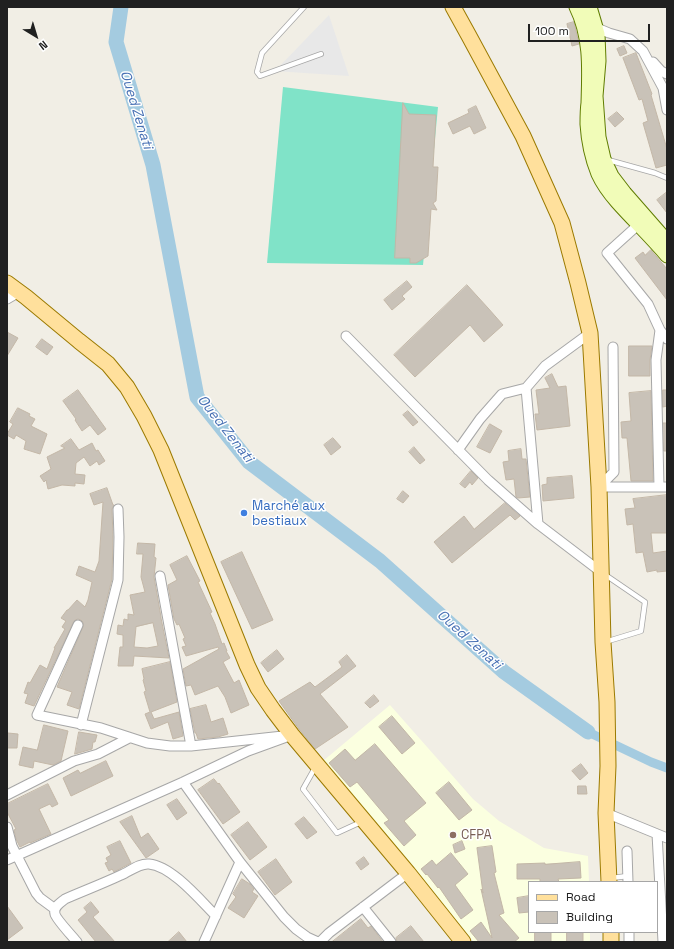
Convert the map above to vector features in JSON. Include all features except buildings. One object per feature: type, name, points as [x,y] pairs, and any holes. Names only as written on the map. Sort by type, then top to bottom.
[{"type":"main road","points":[[452,7],[473,42],[523,136],[562,223],[590,333],[599,487],[603,642],[607,702],[608,766],[606,813],[609,880]]},
{"type":"main road","points":[[576,7],[584,29],[588,47],[587,124],[591,151],[599,175],[609,192],[667,256]]},
{"type":"main road","points":[[590,7],[598,34],[599,60],[596,103],[599,137],[604,159],[612,176],[624,194],[667,241]]},
{"type":"main road","points":[[11,291],[108,364],[127,387],[161,450],[247,665],[258,688],[292,735],[408,873],[463,942]]},
{"type":"street","points":[[597,28],[630,39],[643,51],[660,71],[667,74]]},
{"type":"street","points":[[643,51],[663,88],[667,110]]},
{"type":"street","points":[[638,225],[607,253],[648,304],[660,330],[667,339]]},
{"type":"street","points":[[599,487],[663,487],[656,360],[660,330]]},
{"type":"street","points":[[458,450],[480,419],[502,394],[526,388],[545,366],[590,333]]},
{"type":"street","points":[[346,336],[488,480],[538,524],[602,572]]},
{"type":"street","points":[[599,487],[614,472],[613,347]]},
{"type":"street","points":[[526,388],[538,524]]},
{"type":"street","points":[[81,724],[118,580],[118,509]]},
{"type":"street","points":[[160,576],[191,746]]},
{"type":"street","points":[[78,625],[37,715],[101,728],[147,743],[170,746],[191,746],[292,735]]},
{"type":"street","points":[[7,860],[248,752],[292,735]]},
{"type":"street","points":[[7,795],[74,761],[98,754],[129,738]]},
{"type":"street","points":[[183,782],[240,862],[284,917],[307,937],[319,942],[329,932],[408,873]]},
{"type":"street","points":[[606,813],[667,838]]},
{"type":"street","points":[[7,827],[16,857],[36,893],[40,898],[55,909]]},
{"type":"street","points":[[657,834],[663,942]]},
{"type":"street","points":[[627,851],[628,879]]},
{"type":"street","points":[[204,942],[240,862]]},
{"type":"street","points":[[76,942],[55,915],[55,909],[58,904],[65,899],[122,875],[138,866],[148,864],[159,867],[172,874],[189,888],[216,916]]},
{"type":"street","points":[[363,907],[391,942]]},
{"type":"lane","points":[[304,7],[262,53],[256,72],[260,76],[321,54]]},
{"type":"lane","points":[[604,159],[655,173],[667,178]]},
{"type":"lane","points":[[602,572],[645,602],[641,631],[603,642]]},
{"type":"lane","points":[[317,765],[303,789],[337,833],[363,820]]},
{"type":"lane","points":[[609,880],[628,879]]},
{"type":"shaded area","points":[[329,15],[349,76],[275,71]]},
{"type":"shaded area","name":"CFPA","points":[[390,705],[473,799],[499,821],[544,848],[588,856],[589,881],[528,881],[528,933],[590,933],[590,942],[474,942],[323,761]]},
{"type":"green space","points":[[283,87],[438,107],[423,265],[267,263]]},
{"type":"waterway","name":"Oued Zenati","points":[[121,7],[116,42],[153,165],[197,397],[249,462],[380,561],[504,672],[588,732]]},
{"type":"waterway","name":"Oued Zenati","points":[[588,732],[667,768]]},
{"type":"place","name":"Marché aux bestiaux","points":[[244,513]]},
{"type":"place","name":"CFPA","points":[[453,835]]}]
